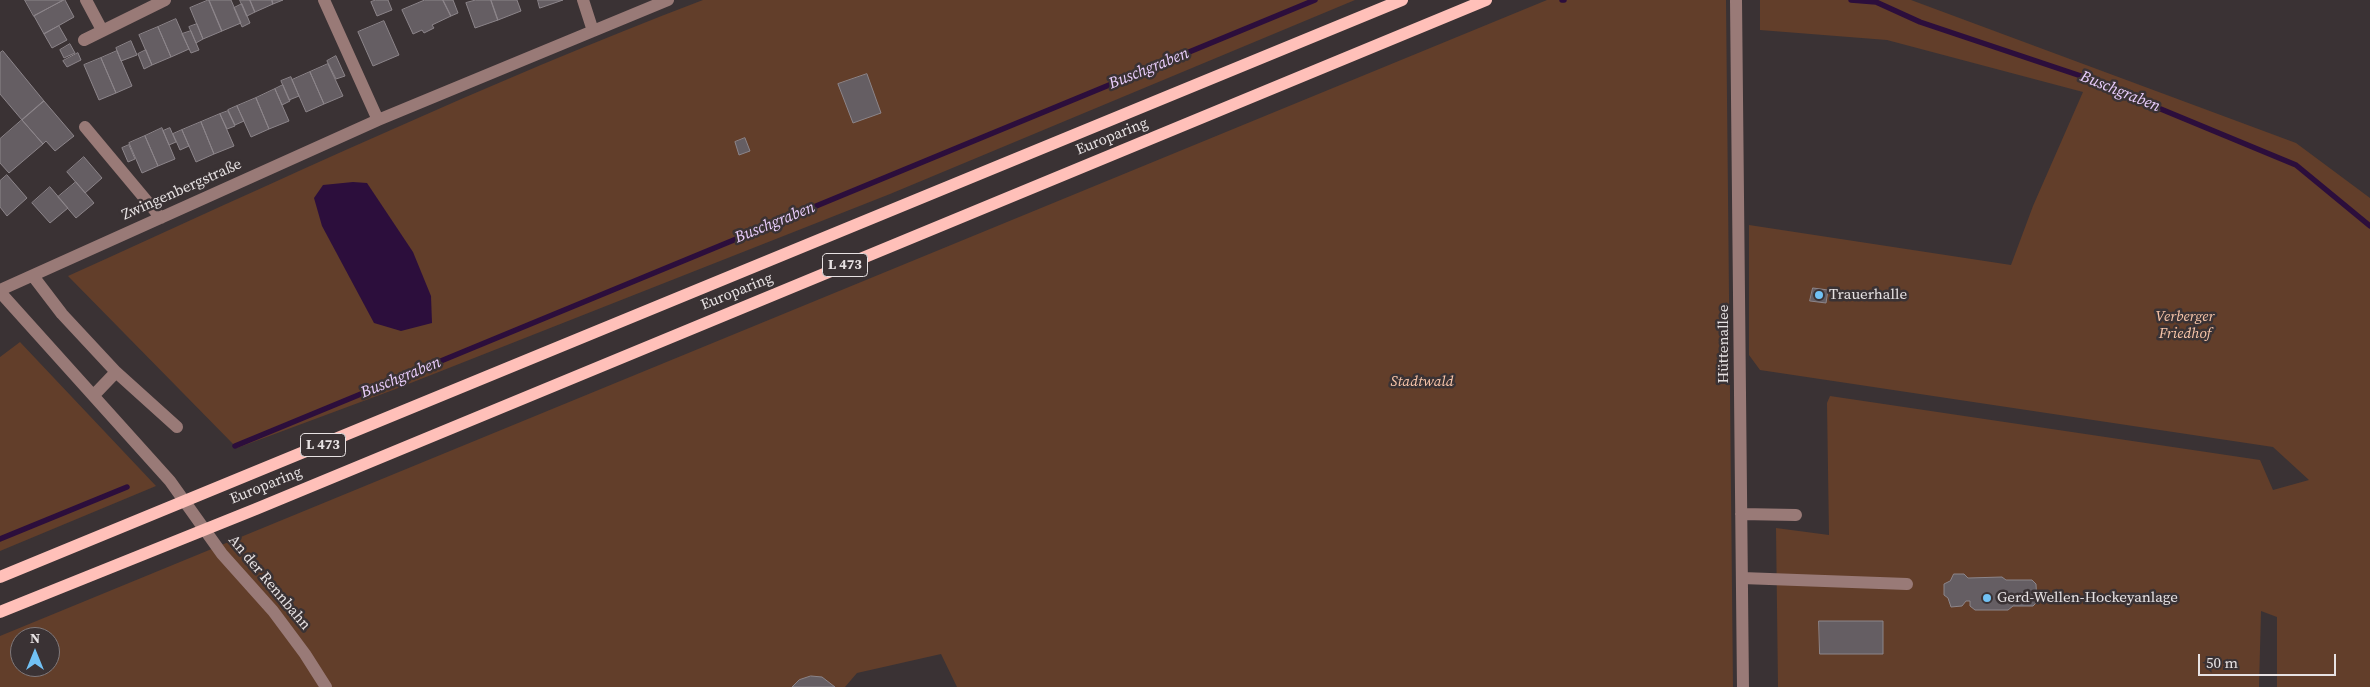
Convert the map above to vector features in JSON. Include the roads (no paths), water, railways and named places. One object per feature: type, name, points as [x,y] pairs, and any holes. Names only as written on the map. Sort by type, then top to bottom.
[{"type":"main road","name":"Europaring","points":[[0,577],[1402,0]]},
{"type":"main road","name":"Europaring","points":[[0,612],[1486,0]]},
{"type":"street","points":[[86,0],[102,30]]},
{"type":"street","points":[[84,40],[165,0]]},
{"type":"street","points":[[324,0],[378,120]]},
{"type":"street","points":[[583,0],[593,31]]},
{"type":"street","name":"Zwingenbergstraße","points":[[185,501],[94,395],[0,291],[378,120],[668,0]]},
{"type":"street","name":"Hüttenallee","points":[[1736,0],[1743,687]]},
{"type":"street","points":[[85,127],[161,218]]},
{"type":"street","points":[[33,276],[62,314],[116,372],[177,427]]},
{"type":"street","points":[[94,395],[116,372]]},
{"type":"street","name":"An der Rennbahn","points":[[185,501],[222,554],[273,611],[305,654],[326,687]]},
{"type":"street","points":[[1741,514],[1796,514]]},
{"type":"street","points":[[1742,578],[1907,584]]},
{"type":"waterway","name":"Buschgraben","points":[[235,446],[1315,0]]},
{"type":"waterway","name":"Buschgraben","points":[[1851,0],[1876,2],[1920,22],[2081,76],[2296,165],[2370,226]]},
{"type":"waterway","name":"Buschgraben","points":[[0,539],[127,487]]},
{"type":"place","name":"Trauerhalle","points":[[1819,295]]},
{"type":"place","name":"Gerd-Wellen-Hockeyanlage","points":[[1987,598]]},
{"type":"park label","name":"Verberger Friedhof","points":[[2185,326]]},
{"type":"park label","name":"Stadtwald","points":[[1422,382]]}]
